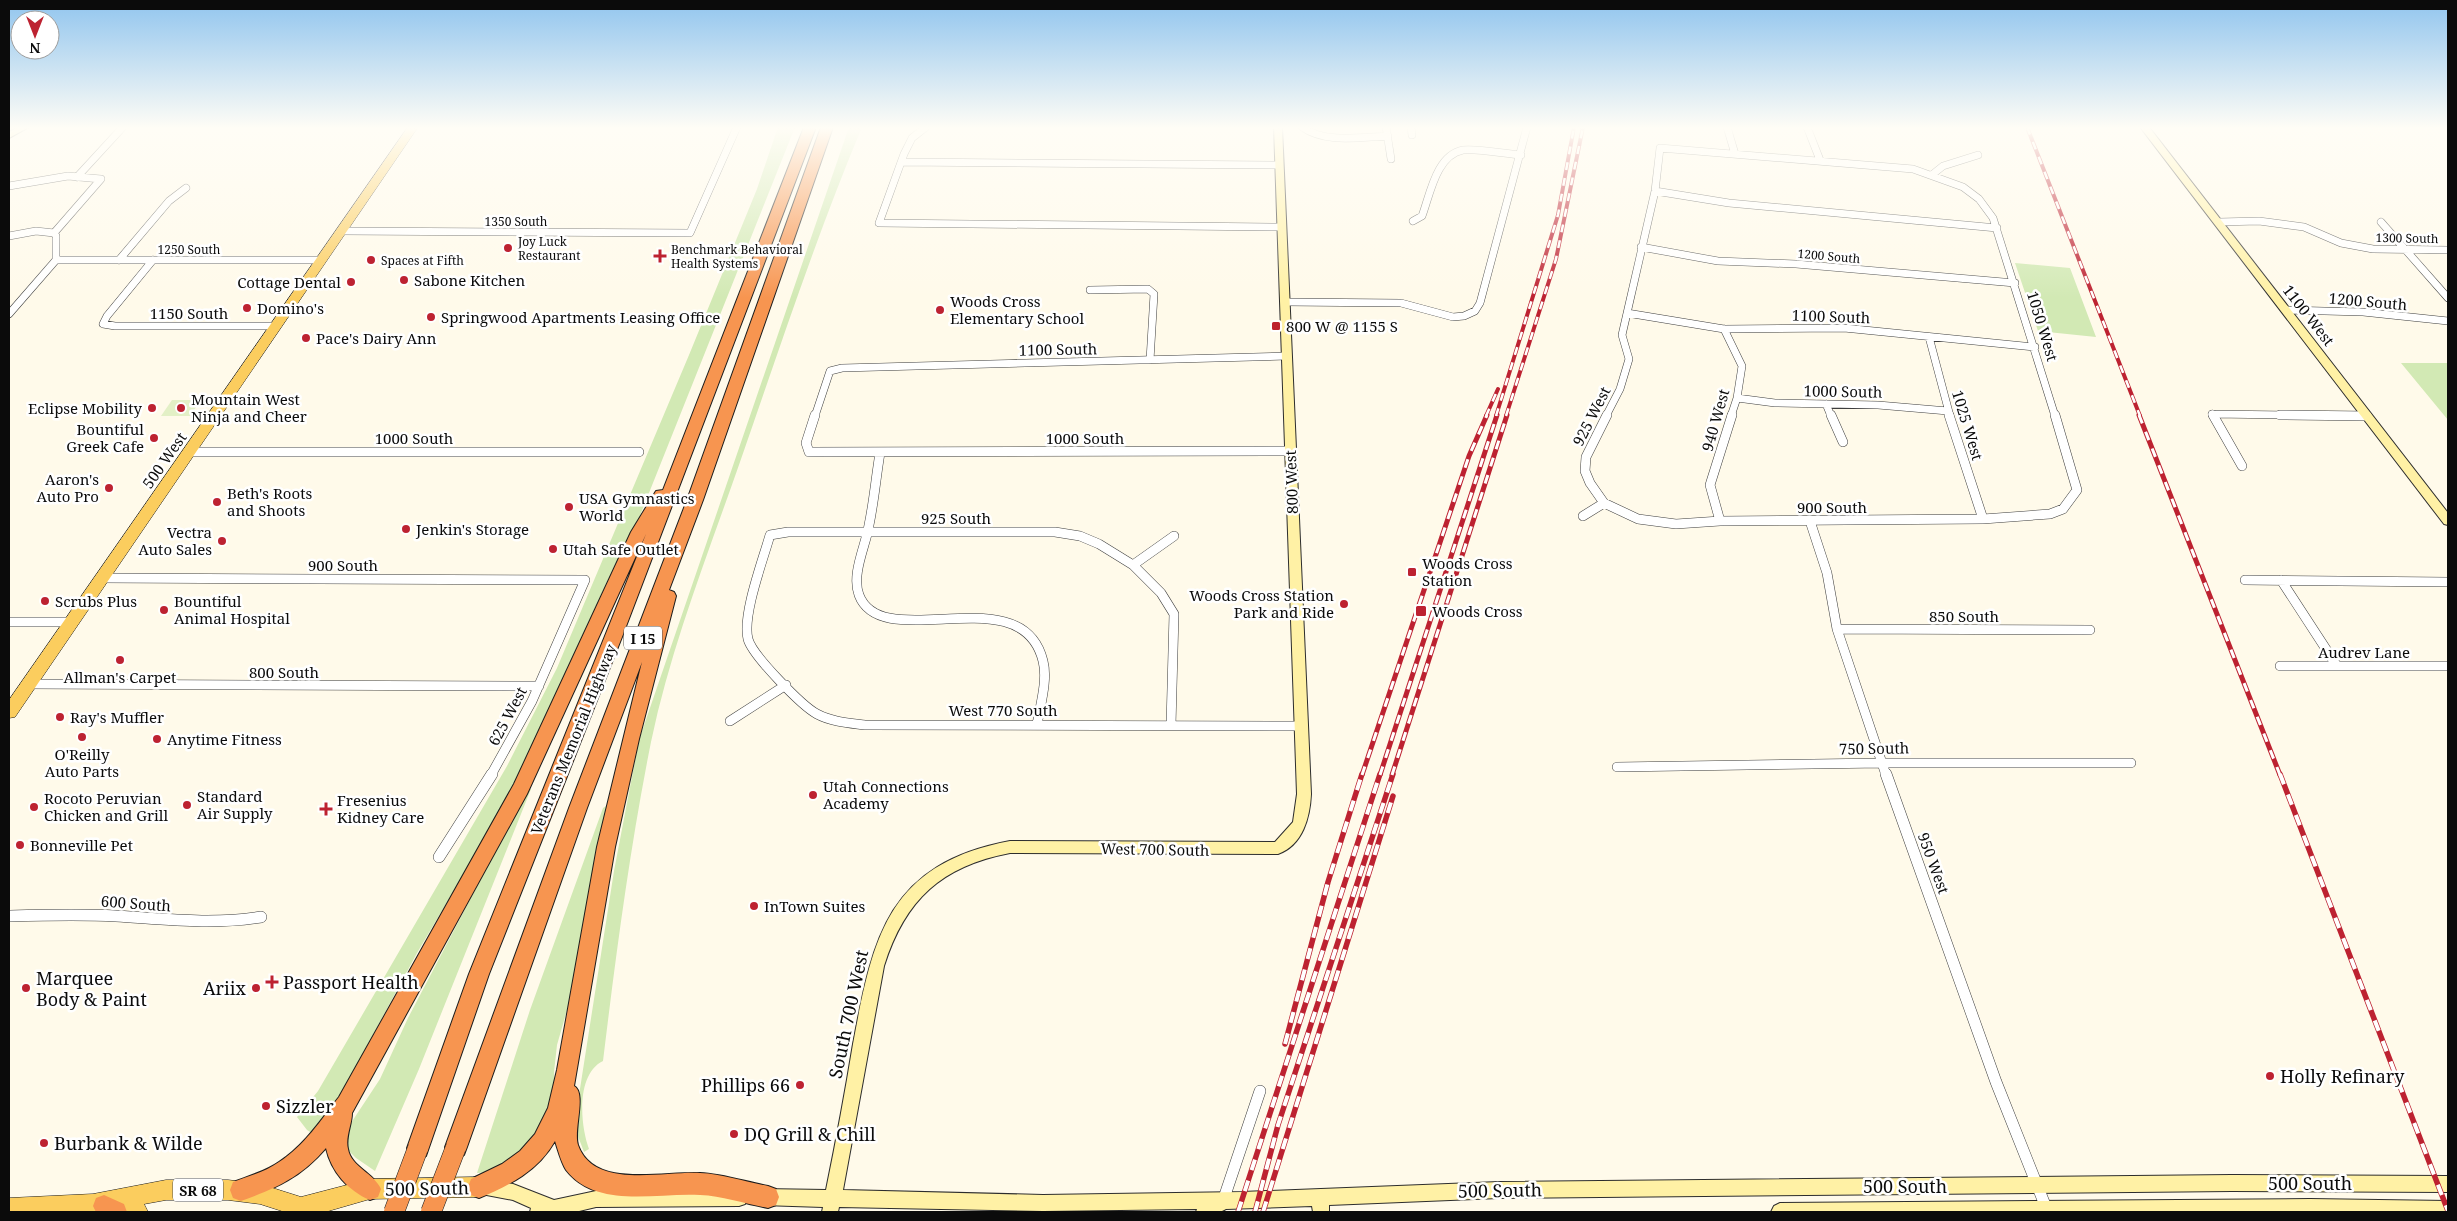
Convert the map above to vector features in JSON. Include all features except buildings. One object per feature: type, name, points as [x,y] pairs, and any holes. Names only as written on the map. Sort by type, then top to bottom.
[{"type":"highway","name":"Veterans Memorial Highway","points":[[394,1212],[479,974],[688,448],[788,184]]},
{"type":"highway","name":"Veterans Memorial Highway","points":[[431,1212],[578,808],[695,500],[807,184]]},
{"type":"highway","points":[[241,1190],[277,1176],[292,1166],[320,1138],[346,1104],[521,789],[640,532],[688,448]]},
{"type":"highway","points":[[479,1187],[514,1170],[538,1150],[558,1106],[573,1033],[599,882],[628,749],[695,500]]},
{"type":"highway","points":[[573,1033],[566,1140],[571,1157],[587,1176],[611,1184],[701,1184],[768,1197]]},
{"type":"highway","points":[[346,1104],[336,1133],[336,1152],[339,1160],[346,1168],[370,1189]]},
{"type":"main road","name":"500 West","points":[[9,712],[374,184]]},
{"type":"main road","name":"500 South","points":[[104,1208],[166,1190],[241,1190],[300,1211],[370,1189],[479,1187]]},
{"type":"main road","name":"500 South","points":[[9,1208],[104,1208],[138,1212]]},
{"type":"street","points":[[54,233],[97,184]]},
{"type":"street","name":"1350 South","points":[[342,231],[690,233],[712,184]]},
{"type":"street","points":[[894,184],[879,223],[1281,227]]},
{"type":"street","name":"800 West","points":[[1280,184],[1304,809],[1302,821],[1294,834]]},
{"type":"street","points":[[1413,221],[1422,216],[1434,184]]},
{"type":"street","points":[[1285,302],[1401,303],[1446,316],[1464,316],[1474,311],[1480,303],[1513,184]]},
{"type":"street","name":"925 West","points":[[1604,503],[1590,483],[1585,471],[1586,457],[1620,389],[1629,359],[1622,334],[1656,184]]},
{"type":"street","name":"1050 West","points":[[1956,184],[1980,199],[1993,218],[1997,228],[2035,347],[2077,490],[2063,509]]},
{"type":"street","name":"1100 West","points":[[2189,184],[2448,521]]},
{"type":"street","points":[[119,260],[170,201],[186,188]]},
{"type":"street","points":[[1655,191],[1729,203],[1997,228]]},
{"type":"street","name":"1300 South","points":[[2219,222],[2259,221],[2304,227],[2341,243],[2373,249],[2448,250]]},
{"type":"street","points":[[2381,222],[2407,249],[2448,298]]},
{"type":"street","points":[[9,236],[36,231],[54,233]]},
{"type":"street","points":[[9,314],[56,260],[56,236],[54,233]]},
{"type":"street","name":"1200 South","points":[[1642,247],[1718,261],[1796,264],[2015,283]]},
{"type":"street","name":"1250 South","points":[[56,260],[321,260]]},
{"type":"street","name":"1150 South","points":[[153,260],[107,316],[103,324],[115,326],[276,326]]},
{"type":"street","points":[[1090,290],[1148,289],[1154,294],[1150,360]]},
{"type":"street","name":"1100 South","points":[[1629,307],[1724,329],[1844,328],[2035,347]]},
{"type":"street","name":"1200 South","points":[[2286,310],[2363,312],[2418,320],[2448,321]]},
{"type":"street","name":"940 West","points":[[1720,520],[1714,508],[1710,485],[1738,398],[1742,366],[1724,329]]},
{"type":"street","name":"1025 West","points":[[1929,337],[1948,410],[1983,519]]},
{"type":"street","name":"1100 South","points":[[809,452],[806,443],[830,371],[842,368],[1286,356]]},
{"type":"street","name":"1000 South","points":[[1738,398],[1775,403],[1878,405],[1948,410]]},
{"type":"street","points":[[1826,404],[1843,442]]},
{"type":"street","points":[[2242,466],[2212,414],[2367,416]]},
{"type":"street","name":"1000 South","points":[[809,452],[1290,451]]},
{"type":"street","name":"1000 South","points":[[189,452],[639,452]]},
{"type":"street","points":[[880,453],[868,532],[857,580],[859,596],[867,608],[896,619],[991,620],[1016,624],[1033,638],[1044,663],[1037,725]]},
{"type":"street","points":[[1583,516],[1604,503]]},
{"type":"street","name":"900 South","points":[[1604,503],[1638,519],[1676,524],[1720,520],[1983,519],[2050,514],[2063,509]]},
{"type":"street","name":"950 West","points":[[1810,521],[1826,573],[1837,629],[1882,763],[1996,1082],[2047,1210]]},
{"type":"street","name":"925 South","points":[[770,535],[788,532],[1055,532],[1080,536],[1099,544],[1133,566],[1160,592],[1174,614],[1171,725]]},
{"type":"street","name":"West 770 South","points":[[770,535],[748,622],[748,640],[757,656],[810,711],[835,722],[865,725],[1300,726]]},
{"type":"street","points":[[1133,566],[1174,536]]},
{"type":"street","name":"900 South","points":[[101,578],[585,580]]},
{"type":"street","name":"625 West","points":[[438,857],[504,754],[539,686],[585,580]]},
{"type":"street","points":[[2245,580],[2448,582]]},
{"type":"street","points":[[2281,580],[2337,666]]},
{"type":"street","points":[[9,622],[71,622]]},
{"type":"street","name":"850 South","points":[[1837,629],[2090,630]]},
{"type":"street","name":"Audrev Lane","points":[[2280,666],[2448,666]]},
{"type":"street","name":"800 South","points":[[28,684],[539,686]]},
{"type":"street","points":[[730,721],[786,685]]},
{"type":"street","name":"750 South","points":[[1617,767],[1882,763],[2132,763]]},
{"type":"street","name":"West 700 South","points":[[1010,847],[1257,850],[1278,848],[1294,834]]},
{"type":"street","name":"South 700 West","points":[[831,1206],[873,980],[887,935],[898,915],[914,894],[932,877],[971,855],[1010,847]]},
{"type":"street","name":"600 South","points":[[9,916],[97,915],[154,921],[244,920],[261,917]]},
{"type":"street","points":[[1204,1212],[1223,1201],[1260,1091]]},
{"type":"street","name":"500 South","points":[[479,1187],[513,1192],[552,1211],[596,1199],[768,1197],[831,1206],[1223,1201],[1321,1204],[1499,1190],[2037,1185],[2448,1184]]},
{"type":"street","name":"500 South","points":[[1780,1212],[2310,1207],[2448,1209]]},
{"type":"green space","points":[[759,184],[772,184],[639,518],[611,573],[506,802],[417,953],[318,1137],[307,1130],[297,1117],[318,1091],[507,766],[557,668]]},
{"type":"green space","points":[[829,184],[839,184],[813,252],[703,566],[659,706],[643,781],[630,861],[603,1061],[594,1068],[584,1088],[582,1114],[589,1149],[584,1152],[576,1131],[577,1108],[614,871],[639,740]]},
{"type":"green space","points":[[2015,263],[2070,268],[2096,337],[2038,331]]},
{"type":"green space","points":[[2401,363],[2448,363],[2448,420]]},
{"type":"green space","name":"Mountain West Ninja and Cheer","points":[[172,400],[201,400],[190,416],[161,416]]},
{"type":"green space","points":[[528,789],[531,789],[419,1069],[375,1171],[349,1151],[346,1143],[349,1126],[380,1079],[408,1018]]},
{"type":"green space","points":[[606,806],[569,1003],[557,1045],[554,1072],[555,1097],[540,1139],[491,1172],[477,1173],[530,1010],[603,808]]},
{"type":"railway","points":[[1496,416],[1558,215],[1564,184]]},
{"type":"railway","points":[[1506,416],[1556,259],[1571,184]]},
{"type":"railway","points":[[2049,184],[2140,416]]},
{"type":"railway","points":[[1486,416],[1498,389]]},
{"type":"railway","points":[[1362,775],[1469,456],[1487,415]]},
{"type":"railway","points":[[1380,775],[1497,415]]},
{"type":"railway","points":[[1392,775],[1507,415]]},
{"type":"railway","points":[[2139,415],[2280,775]]},
{"type":"railway","points":[[1285,1044],[1328,882],[1362,774]]},
{"type":"railway","points":[[1238,1212],[1380,774]]},
{"type":"railway","points":[[1255,1212],[1278,1125],[1393,774]]},
{"type":"railway","points":[[2280,774],[2448,1211]]},
{"type":"railway","points":[[1263,1212],[1393,796]]},
{"type":"place","name":"Joy Luck Restaurant","points":[[508,248]]},
{"type":"place","name":"Benchmark Behavioral Health Systems","points":[[660,256]]},
{"type":"place","name":"Spaces at Fifth","points":[[371,260]]},
{"type":"place","name":"Sabone Kitchen","points":[[404,280]]},
{"type":"place","name":"Cottage Dental","points":[[351,282]]},
{"type":"place","name":"Domino's","points":[[247,308]]},
{"type":"place","name":"Woods Cross Elementary School","points":[[940,310]]},
{"type":"place","name":"Springwood Apartments Leasing Office","points":[[431,317]]},
{"type":"place","name":"800 W @ 1155 S","points":[[1276,326]]},
{"type":"place","name":"Pace's Dairy Ann","points":[[306,338]]},
{"type":"place","name":"Eclipse Mobility","points":[[152,408]]},
{"type":"place","name":"Mountain West Ninja and Cheer","points":[[181,408]]},
{"type":"place","name":"Bountiful Greek Cafe","points":[[154,438]]},
{"type":"place","name":"Aaron's Auto Pro","points":[[109,488]]},
{"type":"place","name":"Beth's Roots and Shoots","points":[[217,502]]},
{"type":"place","name":"USA Gymnastics World","points":[[569,507]]},
{"type":"place","name":"Jenkin's Storage","points":[[406,529]]},
{"type":"place","name":"Vectra Auto Sales","points":[[222,541]]},
{"type":"place","name":"Utah Safe Outlet","points":[[553,549]]},
{"type":"place","name":"Woods Cross Station","points":[[1412,572]]},
{"type":"place","name":"Scrubs Plus","points":[[45,601]]},
{"type":"place","name":"Woods Cross Station Park and Ride","points":[[1344,604]]},
{"type":"place","name":"Bountiful Animal Hospital","points":[[164,610]]},
{"type":"place","name":"Woods Cross","points":[[1421,611]]},
{"type":"place","name":"Allman's Carpet","points":[[120,660]]},
{"type":"place","name":"Ray's Muffler","points":[[60,717]]},
{"type":"place","name":"O'Reilly Auto Parts","points":[[82,737]]},
{"type":"place","name":"Anytime Fitness","points":[[157,739]]},
{"type":"place","name":"Utah Connections Academy","points":[[813,795]]},
{"type":"place","name":"Standard Air Supply","points":[[187,805]]},
{"type":"place","name":"Rocoto Peruvian Chicken and Grill","points":[[34,807]]},
{"type":"place","name":"Fresenius Kidney Care","points":[[326,809]]},
{"type":"place","name":"Bonneville Pet","points":[[20,845]]},
{"type":"place","name":"InTown Suites","points":[[754,906]]},
{"type":"place","name":"Passport Health","points":[[272,982]]},
{"type":"place","name":"Marquee Body & Paint","points":[[26,988]]},
{"type":"place","name":"Ariix","points":[[256,988]]},
{"type":"place","name":"Holly Refinary","points":[[2270,1076]]},
{"type":"place","name":"Phillips 66","points":[[800,1085]]},
{"type":"place","name":"Sizzler","points":[[266,1106]]},
{"type":"place","name":"DQ Grill & Chill","points":[[734,1134]]},
{"type":"place","name":"Burbank & Wilde","points":[[44,1143]]}]
